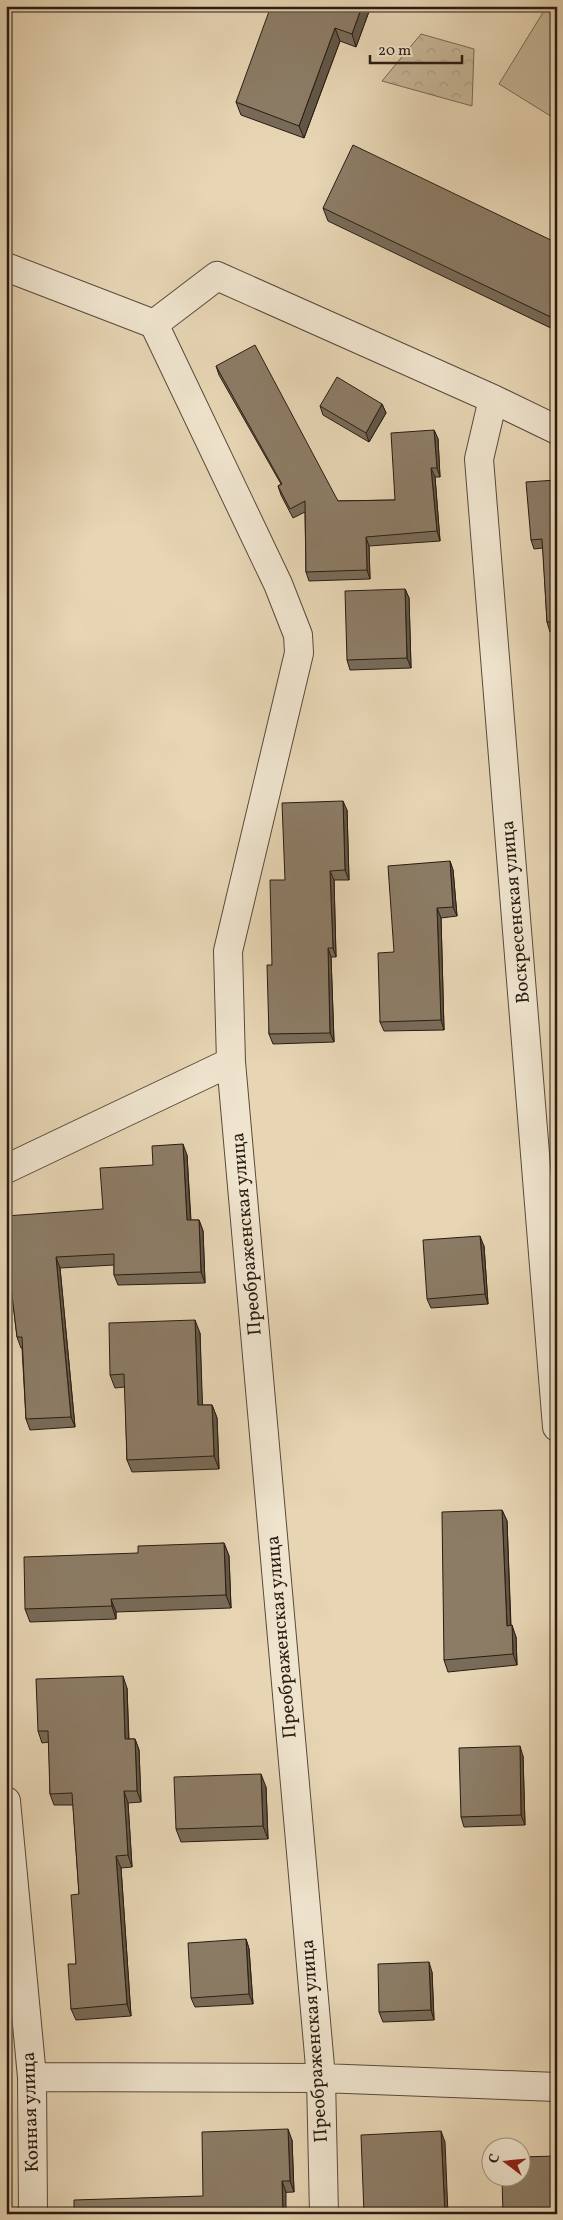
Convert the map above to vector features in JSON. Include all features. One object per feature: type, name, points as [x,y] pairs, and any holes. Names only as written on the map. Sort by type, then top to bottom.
[{"type":"street","points":[[6,267],[154,324],[217,276],[494,399],[557,430]]},
{"type":"street","name":"Преображенская улица","points":[[154,324],[278,584],[298,634],[299,653],[228,951],[231,1062],[321,2078],[324,2214]]},
{"type":"street","name":"Воскресенская улица","points":[[494,399],[479,459],[557,1427]]},
{"type":"street","points":[[6,1169],[231,1062]]},
{"type":"street","name":"Конная улица","points":[[6,1801],[10,1877],[32,2077],[34,2214]]},
{"type":"street","points":[[32,2077],[321,2078],[557,2087]]},
{"type":"green space","points":[[547,6],[557,6],[557,120],[499,84]]},
{"type":"green space","points":[[421,34],[474,49],[472,106],[382,81]]},
{"type":"building","points":[[271,6],[278,6],[288,10],[290,6],[362,6],[352,34],[335,28],[299,126],[236,102]]},
{"type":"building","points":[[353,145],[557,243],[557,320],[323,208]]},
{"type":"building","points":[[255,345],[338,501],[395,500],[391,433],[434,430],[437,468],[431,468],[437,531],[366,537],[367,570],[306,572],[305,501],[290,509],[278,486],[282,484],[216,366]]},
{"type":"building","points":[[337,377],[382,404],[366,433],[320,406]]},
{"type":"building","points":[[557,480],[557,622],[547,622],[542,539],[531,540],[526,482]]},
{"type":"building","points":[[405,589],[407,658],[347,660],[345,591]]},
{"type":"building","points":[[343,801],[345,870],[330,871],[333,948],[328,948],[330,1033],[269,1034],[267,965],[272,965],[270,880],[285,880],[282,803]]},
{"type":"building","points":[[450,861],[453,907],[437,908],[441,1020],[380,1022],[378,953],[394,952],[388,866]]},
{"type":"building","points":[[183,1144],[187,1220],[199,1220],[201,1272],[114,1275],[114,1254],[56,1257],[71,1417],[26,1419],[22,1337],[17,1337],[8,1262],[6,1262],[6,1216],[103,1209],[100,1168],[153,1165],[152,1146]]},
{"type":"building","points":[[480,1236],[485,1294],[427,1299],[423,1240]]},
{"type":"building","points":[[195,1320],[198,1405],[212,1405],[214,1456],[127,1460],[124,1374],[110,1375],[109,1323]]},
{"type":"building","points":[[502,1510],[507,1626],[512,1625],[513,1654],[444,1660],[442,1512]]},
{"type":"building","points":[[224,1543],[226,1595],[111,1599],[112,1606],[25,1609],[24,1557],[138,1553],[138,1546]]},
{"type":"building","points":[[123,1676],[125,1739],[135,1739],[137,1791],[124,1791],[128,1855],[116,1856],[127,2004],[71,2009],[68,1964],[76,1964],[71,1895],[79,1894],[72,1793],[50,1794],[48,1731],[38,1731],[36,1679]]},
{"type":"building","points":[[520,1746],[521,1815],[461,1817],[459,1748]]},
{"type":"building","points":[[261,1774],[263,1826],[176,1829],[174,1777]]},
{"type":"building","points":[[246,1939],[249,1994],[191,1998],[188,1943]]},
{"type":"building","points":[[429,1962],[431,2010],[379,2012],[378,1964]]},
{"type":"building","points":[[288,2129],[290,2181],[282,2181],[283,2214],[74,2214],[74,2200],[203,2196],[202,2132]]},
{"type":"building","points":[[441,2131],[445,2214],[364,2214],[361,2135]]},
{"type":"building","points":[[557,2156],[557,2214],[503,2214],[502,2188],[530,2188],[530,2157]]}]
